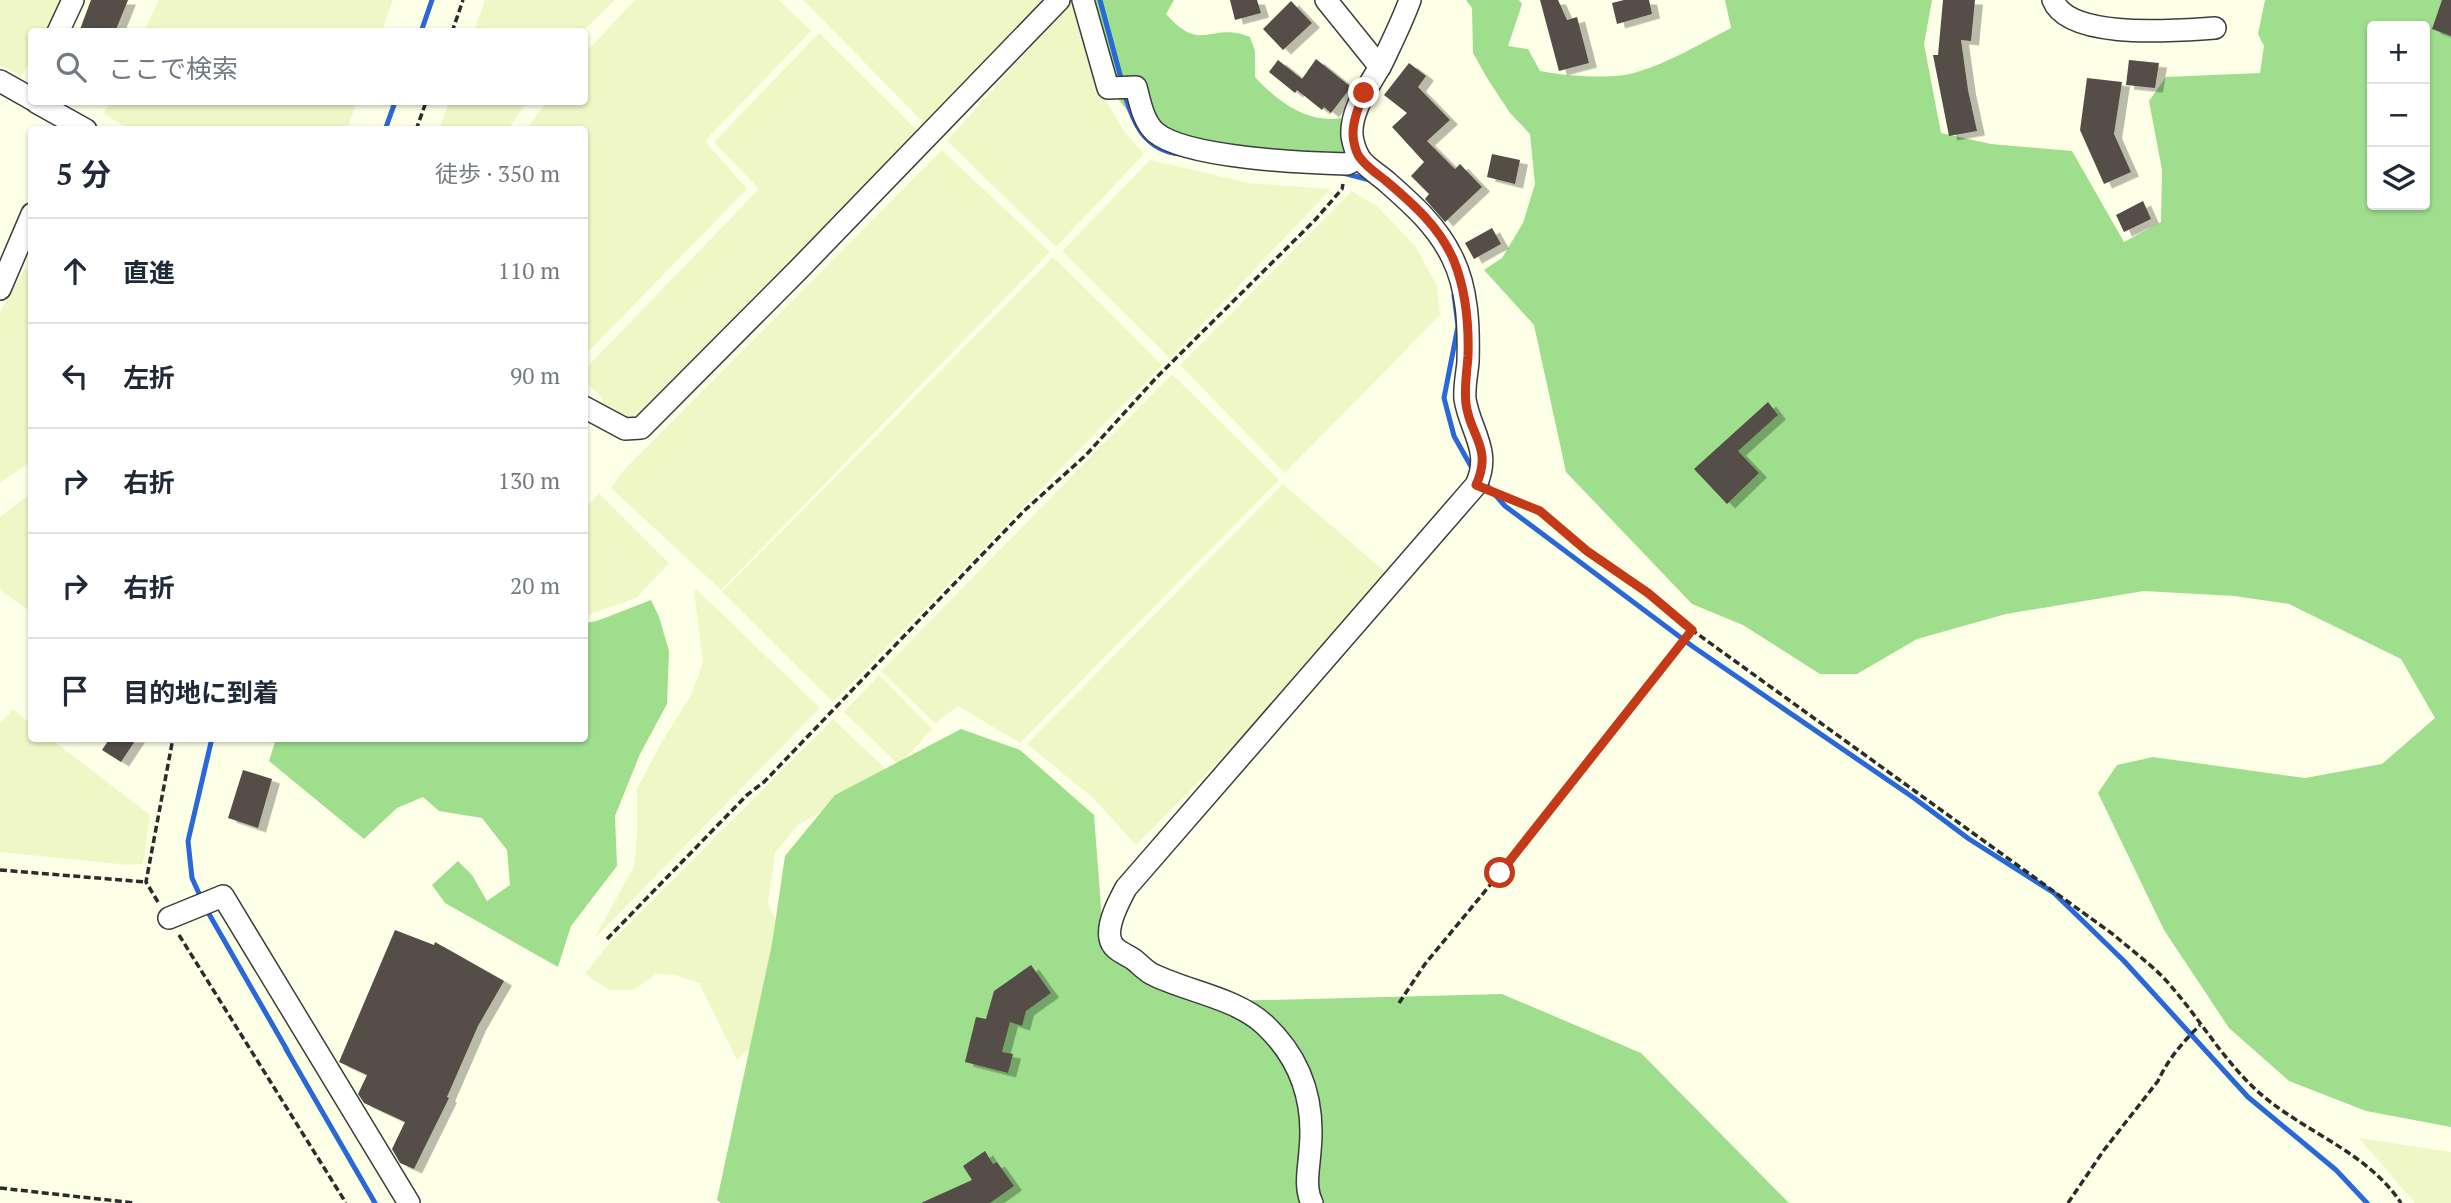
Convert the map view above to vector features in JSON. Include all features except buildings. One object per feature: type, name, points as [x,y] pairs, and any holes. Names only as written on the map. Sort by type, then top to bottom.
[{"type":"street","points":[[60,28],[73,0]]},
{"type":"street","points":[[588,409],[625,429],[641,428],[1059,0]]},
{"type":"street","points":[[1083,0],[1108,88],[1136,87],[1143,115],[1155,132],[1186,148],[1255,158],[1347,164],[1359,158]]},
{"type":"street","points":[[1326,0],[1380,67]]},
{"type":"street","points":[[1312,1203],[1308,1195],[1311,1139],[1309,1100],[1299,1069],[1282,1043],[1248,1012],[1151,974],[1116,949],[1110,938],[1112,920],[1126,888],[1476,485],[1481,474],[1483,460],[1477,433],[1467,411],[1464,390],[1468,313],[1454,260],[1438,232],[1359,158],[1352,136],[1364,93],[1380,67],[1410,0]]},
{"type":"street","points":[[2053,0],[2055,5],[2072,18],[2102,29],[2137,31],[2215,28]]},
{"type":"street","points":[[0,81],[28,94]]},
{"type":"street","points":[[44,105],[73,126]]},
{"type":"street","points":[[0,289],[28,223]]},
{"type":"street","points":[[169,918],[223,895],[409,1203]]},
{"type":"path","points":[[453,28],[463,0]]},
{"type":"path","points":[[417,126],[425,105]]},
{"type":"path","points":[[607,939],[747,795],[764,782],[1024,511],[1086,455],[1156,378],[1315,220],[1342,189]]},
{"type":"path","points":[[1476,485],[1540,511],[1587,551],[1648,593],[1692,630],[2114,935],[2169,984],[2254,1088],[2298,1123],[2373,1169],[2390,1185],[2401,1203]]},
{"type":"path","points":[[1399,1003],[1425,964],[1692,630]]},
{"type":"path","points":[[172,742],[146,882],[345,1203]]},
{"type":"path","points":[[0,870],[146,882]]},
{"type":"path","points":[[2068,1203],[2104,1150],[2158,1081],[2184,1040],[2200,1025]]},
{"type":"path","points":[[0,1188],[135,1203]]},
{"type":"green space","points":[[0,0],[61,0],[49,28],[28,28],[28,66],[21,76],[0,65]]},
{"type":"green space","points":[[159,0],[393,0],[383,28],[145,28]]},
{"type":"green space","points":[[485,0],[615,0],[586,28],[475,28]]},
{"type":"green space","points":[[635,0],[779,0],[811,31],[705,141],[747,189],[588,352],[588,126],[529,126],[544,105],[588,105],[588,50]]},
{"type":"green space","points":[[803,0],[1047,0],[929,128]]},
{"type":"green space","points":[[1073,0],[1102,93],[1123,130],[1144,154],[1056,247],[947,141]]},
{"type":"green space","points":[[1090,0],[1174,0],[1166,14],[1189,33],[1206,35],[1225,32],[1250,37],[1255,51],[1255,77],[1282,102],[1304,114],[1328,119],[1341,118],[1351,155],[1193,144],[1142,128],[1114,94]]},
{"type":"green space","points":[[1466,0],[1519,0],[1522,4],[1508,46],[1528,49],[1540,71],[1603,77],[1649,68],[1731,28],[1725,0],[1932,0],[1924,44],[1941,133],[1991,144],[2072,151],[2124,242],[2161,222],[2162,170],[2149,101],[2166,77],[2260,73],[2264,46],[2258,34],[2265,0],[2451,0],[2451,1127],[2366,1111],[2289,1081],[2229,1028],[2164,930],[2098,793],[2117,765],[2153,757],[2305,778],[2382,764],[2435,718],[2401,659],[2289,604],[2234,596],[2144,591],[2006,614],[1917,639],[1857,674],[1820,674],[1743,625],[1692,604],[1566,472],[1534,325],[1484,270],[1502,258],[1523,223],[1535,184],[1530,134],[1510,113],[1473,53],[1472,8]]},
{"type":"green space","points":[[819,33],[925,138],[634,423],[601,404],[602,398],[588,384],[588,366],[759,189],[714,142]]},
{"type":"green space","points":[[108,105],[356,105],[348,126],[125,126],[104,114]]},
{"type":"green space","points":[[448,105],[525,105],[510,126],[440,126]]},
{"type":"green space","points":[[942,150],[1050,252],[721,590],[611,488],[622,472]]},
{"type":"green space","points":[[1150,160],[1249,183],[1331,189],[1170,358],[1062,251]]},
{"type":"green space","points":[[1352,191],[1378,207],[1416,247],[1437,286],[1440,315],[1285,473],[1180,365]]},
{"type":"green space","points":[[1053,257],[1162,365],[833,702],[722,592]]},
{"type":"green space","points":[[25,268],[28,270],[28,463],[0,483],[0,312]]},
{"type":"green space","points":[[1172,374],[1279,480],[1020,743],[958,706],[935,723],[881,671]]},
{"type":"green space","points":[[1283,484],[1396,581],[1136,845],[1093,798],[1027,744]]},
{"type":"green space","points":[[599,493],[669,563],[636,598],[588,615],[588,506]]},
{"type":"green space","points":[[28,495],[28,610],[0,590],[0,517]]},
{"type":"green space","points":[[697,590],[820,708],[594,939],[634,866],[637,789],[692,693],[703,662],[694,591]]},
{"type":"green space","points":[[651,600],[669,651],[667,704],[640,754],[615,816],[617,866],[571,926],[558,967],[445,903],[432,885],[458,861],[472,875],[487,901],[510,885],[507,850],[482,818],[439,811],[423,797],[397,808],[364,839],[269,761],[275,742],[588,742],[588,622]]},
{"type":"green space","points":[[879,675],[932,729],[899,765],[844,712]]},
{"type":"green space","points":[[13,709],[28,722],[28,742],[55,742],[150,815],[143,864],[129,865],[0,852],[0,724]]},
{"type":"green space","points":[[833,719],[891,774],[798,825],[775,853],[768,904],[810,991],[775,1027],[737,1060],[699,983],[674,975],[656,974],[634,990],[609,990],[585,974],[605,948]]},
{"type":"green space","points":[[961,729],[1020,750],[1094,815],[1102,920],[1137,959],[1226,1001],[1502,994],[1641,1053],[1789,1203],[721,1203],[717,1200],[772,944],[785,856],[835,795]]},
{"type":"green space","points":[[2359,1138],[2451,1152],[2451,1203],[2415,1203]]},
{"type":"waterway","points":[[422,28],[432,0]]},
{"type":"waterway","points":[[1100,0],[1122,82]]},
{"type":"waterway","points":[[1124,92],[1136,124],[1149,141],[1157,147],[1180,154]]},
{"type":"waterway","points":[[386,126],[394,105]]},
{"type":"waterway","points":[[1343,173],[1370,180]]},
{"type":"waterway","points":[[1454,295],[1458,326],[1444,398],[1454,436],[1473,470]]},
{"type":"waterway","points":[[1484,482],[1505,506],[1692,646],[1914,798],[1969,839],[2054,893],[2124,961],[2248,1097],[2336,1170],[2367,1203]]},
{"type":"waterway","points":[[201,898],[192,878],[188,841],[211,742]]},
{"type":"waterway","points":[[205,907],[287,1050]]},
{"type":"waterway","points":[[286,1049],[375,1203]]},
{"type":"route","points":[[1364,93],[1352,136],[1359,158],[1404,197],[1438,232],[1454,260],[1468,313],[1464,390],[1467,411],[1477,433],[1483,460],[1476,485],[1540,511],[1587,551],[1648,593],[1692,630],[1500,873]]}]
